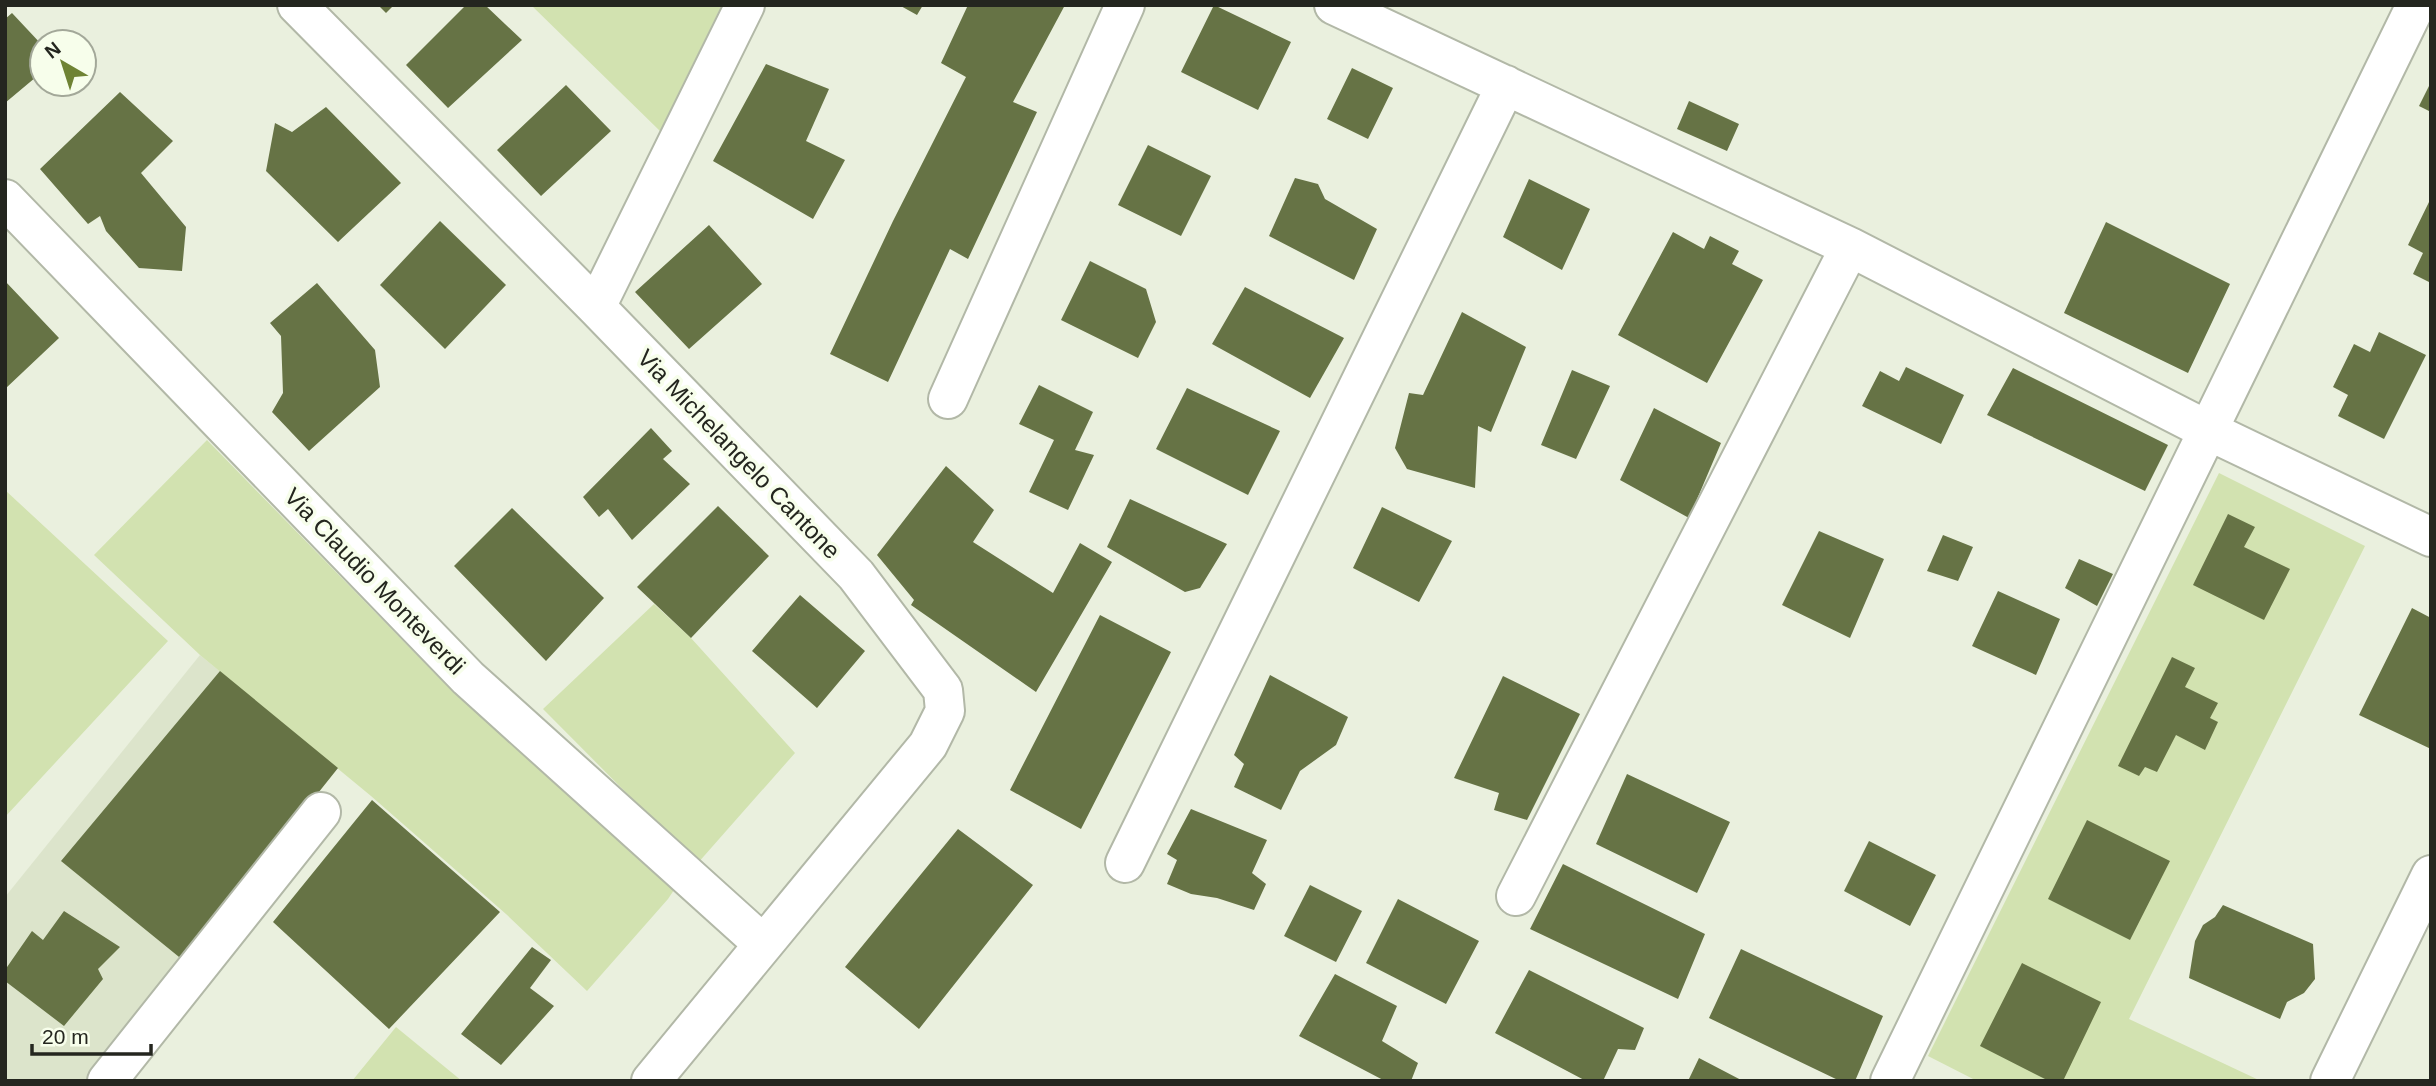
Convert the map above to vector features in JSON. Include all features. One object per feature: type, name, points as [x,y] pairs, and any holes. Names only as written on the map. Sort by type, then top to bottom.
[{"type":"street","name":"Via Michelangelo Cantone","points":[[297,5],[597,307],[856,575],[943,690],[945,711],[928,745],[652,1081]]},
{"type":"street","points":[[597,307],[745,5]]},
{"type":"street","points":[[948,399],[1125,5]]},
{"type":"street","points":[[1334,5],[1850,247],[2209,431],[2431,537]]},
{"type":"street","points":[[1890,1081],[2416,5]]},
{"type":"street","points":[[1125,863],[1506,85]]},
{"type":"street","name":"Via Claudio Monteverdi","points":[[5,199],[468,678],[763,944]]},
{"type":"street","points":[[1516,896],[1850,247]]},
{"type":"street","points":[[107,1081],[321,812]]},
{"type":"street","points":[[2330,1081],[2431,875]]},
{"type":"shaded area","points":[[200,655],[338,768],[87,1081],[5,1081],[5,897]]},
{"type":"green space","points":[[531,5],[722,5],[660,131]]},
{"type":"green space","points":[[207,440],[454,693],[678,884],[668,899],[587,991],[506,914],[371,796],[200,655],[94,555]]},
{"type":"green space","points":[[2219,473],[2365,546],[2129,1019],[2261,1081],[1977,1081],[1928,1056]]},
{"type":"green space","points":[[5,490],[168,641],[5,817]]},
{"type":"green space","points":[[654,604],[691,638],[795,753],[697,864],[543,709]]},
{"type":"green space","points":[[396,1027],[462,1081],[352,1081]]},
{"type":"building","points":[[378,5],[394,5],[386,13]]},
{"type":"building","points":[[466,5],[485,5],[522,40],[448,108],[406,65]]},
{"type":"building","points":[[899,5],[923,5],[917,15]]},
{"type":"building","points":[[968,5],[1065,5],[1013,102],[1037,112],[968,259],[950,249],[888,382],[830,354],[966,77],[941,63]]},
{"type":"building","points":[[1214,5],[1291,42],[1258,110],[1181,72]]},
{"type":"building","points":[[12,13],[28,30],[28,84],[5,103],[5,19]]},
{"type":"building","points":[[766,64],[829,89],[806,141],[845,160],[813,219],[713,161]]},
{"type":"building","points":[[1352,68],[1393,88],[1368,139],[1327,119]]},
{"type":"building","points":[[2431,82],[2431,112],[2419,106]]},
{"type":"building","points":[[566,85],[611,131],[541,196],[497,150]]},
{"type":"building","points":[[120,92],[173,141],[141,173],[186,227],[182,271],[139,268],[106,231],[100,216],[88,224],[40,169]]},
{"type":"building","points":[[1689,101],[1739,124],[1727,151],[1677,129]]},
{"type":"building","points":[[326,107],[401,183],[338,242],[266,171],[275,123],[292,132]]},
{"type":"building","points":[[1148,145],[1211,176],[1181,236],[1118,205]]},
{"type":"building","points":[[1295,178],[1318,184],[1325,199],[1377,229],[1354,280],[1269,236]]},
{"type":"building","points":[[1529,179],[1590,209],[1562,270],[1503,237]]},
{"type":"building","points":[[2429,202],[2431,283],[2413,274],[2423,253],[2408,245]]},
{"type":"building","points":[[440,221],[506,285],[445,349],[380,285]]},
{"type":"building","points":[[2106,222],[2230,284],[2188,373],[2064,313]]},
{"type":"building","points":[[709,225],[762,284],[689,349],[635,292]]},
{"type":"building","points":[[1673,232],[1704,249],[1710,236],[1739,251],[1732,264],[1763,280],[1707,383],[1618,335]]},
{"type":"building","points":[[1090,261],[1146,289],[1156,322],[1138,358],[1061,320]]},
{"type":"building","points":[[5,281],[59,338],[5,389]]},
{"type":"building","points":[[317,283],[375,350],[380,387],[309,451],[272,412],[283,393],[281,336],[270,323]]},
{"type":"building","points":[[1245,287],[1344,338],[1310,398],[1212,344]]},
{"type":"building","points":[[1462,312],[1526,347],[1491,432],[1478,426],[1475,488],[1407,469],[1395,448],[1409,393],[1423,395]]},
{"type":"building","points":[[2379,332],[2426,355],[2384,439],[2338,416],[2348,395],[2333,387],[2354,344],[2370,352]]},
{"type":"building","points":[[1906,367],[1964,395],[1941,444],[1862,406],[1880,371],[1899,381]]},
{"type":"building","points":[[2013,368],[2168,445],[2145,491],[1987,415]]},
{"type":"building","points":[[1572,370],[1610,386],[1576,459],[1541,445]]},
{"type":"building","points":[[1039,385],[1093,412],[1075,450],[1094,455],[1068,510],[1029,492],[1054,440],[1019,424]]},
{"type":"building","points":[[1187,388],[1280,431],[1248,495],[1156,449]]},
{"type":"building","points":[[1654,408],[1721,443],[1689,518],[1620,480]]},
{"type":"building","points":[[651,428],[672,451],[663,459],[690,484],[632,540],[608,509],[599,517],[583,497]]},
{"type":"building","points":[[946,466],[994,510],[973,542],[1053,593],[1080,543],[1112,562],[1036,692],[911,605],[914,600],[877,555]]},
{"type":"building","points":[[1130,499],[1227,544],[1200,588],[1185,592],[1107,547]]},
{"type":"building","points":[[718,506],[769,556],[691,638],[637,587]]},
{"type":"building","points":[[1382,507],[1452,541],[1419,602],[1353,568]]},
{"type":"building","points":[[512,508],[604,598],[546,661],[454,566]]},
{"type":"building","points":[[2228,514],[2255,527],[2244,547],[2290,569],[2264,620],[2193,585]]},
{"type":"building","points":[[1819,531],[1884,559],[1850,638],[1782,605]]},
{"type":"building","points":[[1943,535],[1973,547],[1958,581],[1927,571]]},
{"type":"building","points":[[2079,559],[2113,574],[2097,606],[2065,588]]},
{"type":"building","points":[[1998,591],[2060,619],[2036,675],[1972,646]]},
{"type":"building","points":[[800,595],[865,651],[817,708],[752,651]]},
{"type":"building","points":[[2412,608],[2431,618],[2431,749],[2359,715]]},
{"type":"building","points":[[1100,615],[1171,652],[1081,829],[1010,790]]},
{"type":"building","points":[[2172,657],[2195,668],[2185,687],[2218,703],[2210,718],[2218,722],[2205,750],[2176,735],[2157,772],[2145,767],[2139,776],[2118,766]]},
{"type":"building","points":[[220,671],[338,768],[184,961],[61,861]]},
{"type":"building","points":[[1270,675],[1348,717],[1336,745],[1300,771],[1281,810],[1234,787],[1244,764],[1234,755]]},
{"type":"building","points":[[1503,676],[1580,714],[1527,820],[1494,810],[1499,793],[1454,778]]},
{"type":"building","points":[[1627,774],[1730,822],[1697,893],[1596,844]]},
{"type":"building","points":[[372,800],[500,912],[389,1029],[273,922]]},
{"type":"building","points":[[1191,809],[1267,840],[1252,873],[1266,884],[1254,910],[1217,898],[1191,894],[1167,884],[1177,860],[1167,854]]},
{"type":"building","points":[[2087,820],[2170,861],[2130,940],[2048,899]]},
{"type":"building","points":[[958,829],[1033,885],[919,1029],[845,967]]},
{"type":"building","points":[[1869,841],[1936,875],[1910,926],[1844,891]]},
{"type":"building","points":[[1563,864],[1705,934],[1678,999],[1530,929]]},
{"type":"building","points":[[1310,885],[1362,911],[1336,962],[1284,936]]},
{"type":"building","points":[[1398,899],[1479,941],[1446,1004],[1366,963]]},
{"type":"building","points":[[2223,905],[2313,944],[2315,979],[2304,993],[2287,1002],[2280,1019],[2189,978],[2195,941],[2203,925],[2215,917]]},
{"type":"building","points":[[64,911],[120,947],[98,969],[103,979],[64,1026],[5,981],[5,970],[32,931],[43,940]]},
{"type":"building","points":[[532,947],[551,960],[530,988],[554,1006],[501,1065],[461,1034]]},
{"type":"building","points":[[1741,949],[1883,1016],[1855,1081],[1840,1081],[1709,1018]]},
{"type":"building","points":[[2022,963],[2101,1002],[2063,1081],[2049,1081],[1980,1046]]},
{"type":"building","points":[[1529,970],[1644,1028],[1635,1050],[1618,1049],[1603,1081],[1586,1081],[1495,1033]]},
{"type":"building","points":[[1335,974],[1397,1006],[1382,1041],[1418,1063],[1411,1081],[1385,1081],[1299,1036]]},
{"type":"building","points":[[1699,1058],[1743,1081],[1688,1081]]}]
